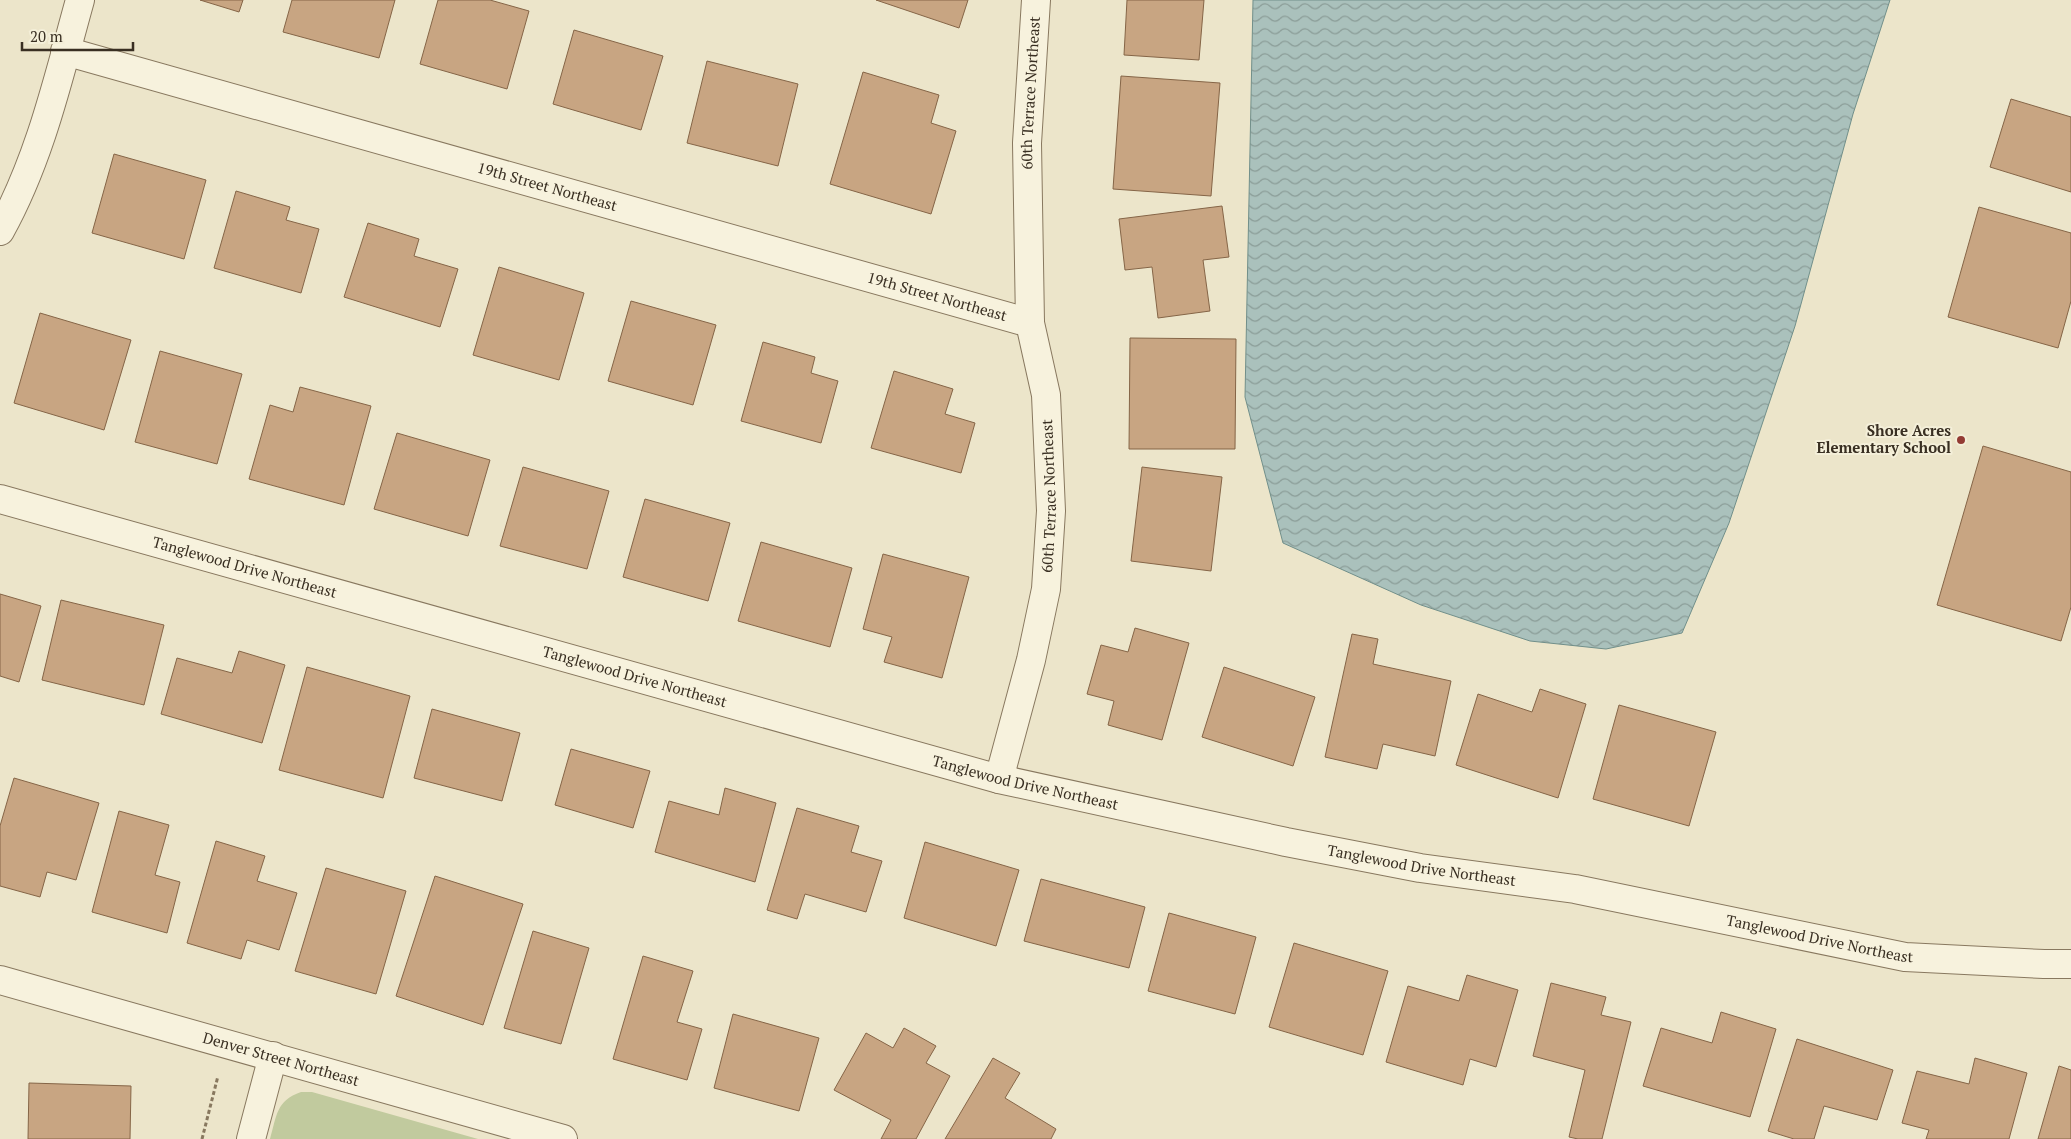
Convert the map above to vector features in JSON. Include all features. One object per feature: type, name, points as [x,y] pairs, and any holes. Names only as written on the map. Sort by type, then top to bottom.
[{"type":"street","points":[[0,231],[15,203],[45,127],[80,0]]},
{"type":"street","name":"60th Terrace Northeast","points":[[999,779],[1032,660],[1046,589],[1051,511],[1046,395],[1030,323],[1027,143],[1036,0]]},
{"type":"street","name":"19th Street Northeast","points":[[65,51],[1030,323]]},
{"type":"street","name":"Tanglewood Drive Northeast","points":[[0,499],[999,779],[1296,844],[1420,868],[1575,889],[1905,957],[2071,964]]},
{"type":"street","name":"Denver Street Northeast","points":[[0,980],[563,1139]]},
{"type":"street","points":[[251,1139],[273,1056]]},
{"type":"path","points":[[202,1139],[219,1072]]},
{"type":"green space","points":[[301,1092],[312,1092],[478,1139],[270,1139],[276,1116],[282,1104]]},
{"type":"water","points":[[1253,0],[1890,0],[1853,114],[1795,326],[1729,523],[1682,633],[1606,649],[1530,641],[1421,605],[1283,543],[1245,397]]},
{"type":"building","points":[[200,0],[243,0],[239,12]]},
{"type":"building","points":[[292,0],[395,0],[379,58],[283,32]]},
{"type":"building","points":[[438,0],[490,0],[529,11],[507,89],[420,64]]},
{"type":"building","points":[[876,0],[968,0],[959,28]]},
{"type":"building","points":[[1127,0],[1204,0],[1199,60],[1124,55]]},
{"type":"building","points":[[574,30],[663,56],[641,130],[553,104]]},
{"type":"building","points":[[707,61],[798,84],[778,166],[687,143]]},
{"type":"building","points":[[863,72],[939,95],[931,123],[956,131],[931,214],[830,184]]},
{"type":"building","points":[[1121,76],[1220,83],[1211,196],[1113,189]]},
{"type":"building","points":[[2011,99],[2071,117],[2071,192],[1990,167]]},
{"type":"building","points":[[114,154],[206,180],[184,259],[92,233]]},
{"type":"building","points":[[236,191],[290,207],[286,220],[319,229],[301,293],[214,268]]},
{"type":"building","points":[[1222,206],[1229,257],[1203,260],[1210,311],[1158,318],[1152,267],[1125,270],[1119,219]]},
{"type":"building","points":[[1979,207],[2071,233],[2071,301],[2058,348],[1948,317]]},
{"type":"building","points":[[368,223],[419,239],[414,256],[458,269],[440,327],[344,297]]},
{"type":"building","points":[[499,267],[584,293],[559,380],[473,355]]},
{"type":"building","points":[[631,301],[716,325],[693,405],[608,381]]},
{"type":"building","points":[[40,313],[131,340],[104,430],[14,403]]},
{"type":"building","points":[[1130,338],[1236,339],[1235,449],[1129,449]]},
{"type":"building","points":[[763,342],[815,357],[811,373],[838,381],[821,443],[741,421]]},
{"type":"building","points":[[160,351],[242,374],[217,464],[135,442]]},
{"type":"building","points":[[894,371],[953,389],[945,414],[975,423],[961,473],[871,448]]},
{"type":"building","points":[[300,387],[371,406],[344,505],[249,479],[270,405],[293,412]]},
{"type":"building","points":[[397,433],[490,460],[468,536],[374,509]]},
{"type":"building","points":[[1983,446],[2071,472],[2071,607],[2061,641],[1937,605]]},
{"type":"building","points":[[523,467],[609,491],[587,569],[500,546]]},
{"type":"building","points":[[1142,467],[1222,477],[1211,571],[1131,561]]},
{"type":"building","points":[[645,499],[730,523],[708,601],[623,577]]},
{"type":"building","points":[[761,542],[852,568],[830,647],[738,621]]},
{"type":"building","points":[[883,554],[969,577],[942,678],[884,662],[892,637],[863,629]]},
{"type":"building","points":[[0,594],[41,606],[19,682],[0,676]]},
{"type":"building","points":[[61,600],[164,625],[144,705],[42,680]]},
{"type":"building","points":[[1135,628],[1189,643],[1162,740],[1108,725],[1114,701],[1087,694],[1101,645],[1128,652]]},
{"type":"building","points":[[1352,634],[1378,639],[1373,664],[1451,681],[1435,756],[1383,744],[1377,769],[1325,757]]},
{"type":"building","points":[[239,651],[285,665],[262,743],[161,714],[177,658],[232,673]]},
{"type":"building","points":[[307,667],[410,696],[383,798],[279,770]]},
{"type":"building","points":[[1224,667],[1315,697],[1293,766],[1202,737]]},
{"type":"building","points":[[1540,689],[1586,704],[1558,798],[1456,765],[1478,694],[1532,712]]},
{"type":"building","points":[[1619,705],[1716,732],[1689,826],[1593,799]]},
{"type":"building","points":[[432,709],[520,733],[502,801],[414,778]]},
{"type":"building","points":[[571,749],[650,771],[633,828],[555,805]]},
{"type":"building","points":[[14,778],[99,803],[76,880],[47,872],[40,897],[0,886],[0,826]]},
{"type":"building","points":[[725,788],[776,803],[755,882],[655,852],[669,801],[719,815]]},
{"type":"building","points":[[797,808],[859,826],[851,852],[882,861],[866,912],[805,894],[797,919],[767,910]]},
{"type":"building","points":[[119,811],[169,825],[155,875],[180,882],[167,933],[92,912]]},
{"type":"building","points":[[216,841],[265,856],[257,881],[297,893],[279,950],[247,940],[241,959],[187,943]]},
{"type":"building","points":[[925,842],[1019,870],[996,946],[904,918]]},
{"type":"building","points":[[326,868],[406,891],[376,994],[295,971]]},
{"type":"building","points":[[435,876],[523,904],[483,1025],[396,996]]},
{"type":"building","points":[[1041,879],[1145,907],[1129,968],[1024,941]]},
{"type":"building","points":[[1169,913],[1256,937],[1235,1014],[1148,991]]},
{"type":"building","points":[[533,931],[589,948],[561,1044],[504,1028]]},
{"type":"building","points":[[1294,943],[1388,971],[1363,1055],[1269,1027]]},
{"type":"building","points":[[643,956],[693,971],[677,1022],[702,1029],[687,1080],[613,1059]]},
{"type":"building","points":[[1467,975],[1518,990],[1496,1067],[1470,1059],[1463,1085],[1386,1062],[1408,986],[1459,1001]]},
{"type":"building","points":[[1551,983],[1606,997],[1601,1015],[1631,1022],[1602,1139],[1569,1137],[1585,1070],[1533,1056]]},
{"type":"building","points":[[1721,1012],[1776,1029],[1750,1117],[1643,1086],[1661,1028],[1712,1043]]},
{"type":"building","points":[[733,1014],[819,1038],[799,1111],[714,1088]]},
{"type":"building","points":[[904,1028],[936,1046],[926,1063],[950,1076],[916,1139],[881,1139],[891,1120],[834,1090],[866,1033],[893,1048]]},
{"type":"building","points":[[1797,1039],[1893,1070],[1877,1120],[1824,1106],[1814,1139],[1794,1139],[1768,1131]]},
{"type":"building","points":[[993,1058],[1020,1073],[1005,1098],[1056,1129],[1051,1139],[945,1139]]},
{"type":"building","points":[[1975,1058],[2027,1073],[2009,1139],[1926,1139],[1929,1130],[1902,1123],[1917,1071],[1969,1084]]},
{"type":"building","points":[[2059,1066],[2071,1070],[2071,1139],[2038,1139]]},
{"type":"building","points":[[29,1083],[131,1086],[130,1139],[28,1139]]},
{"type":"place","name":"Shore Acres Elementary School","points":[[1961,440]]}]
